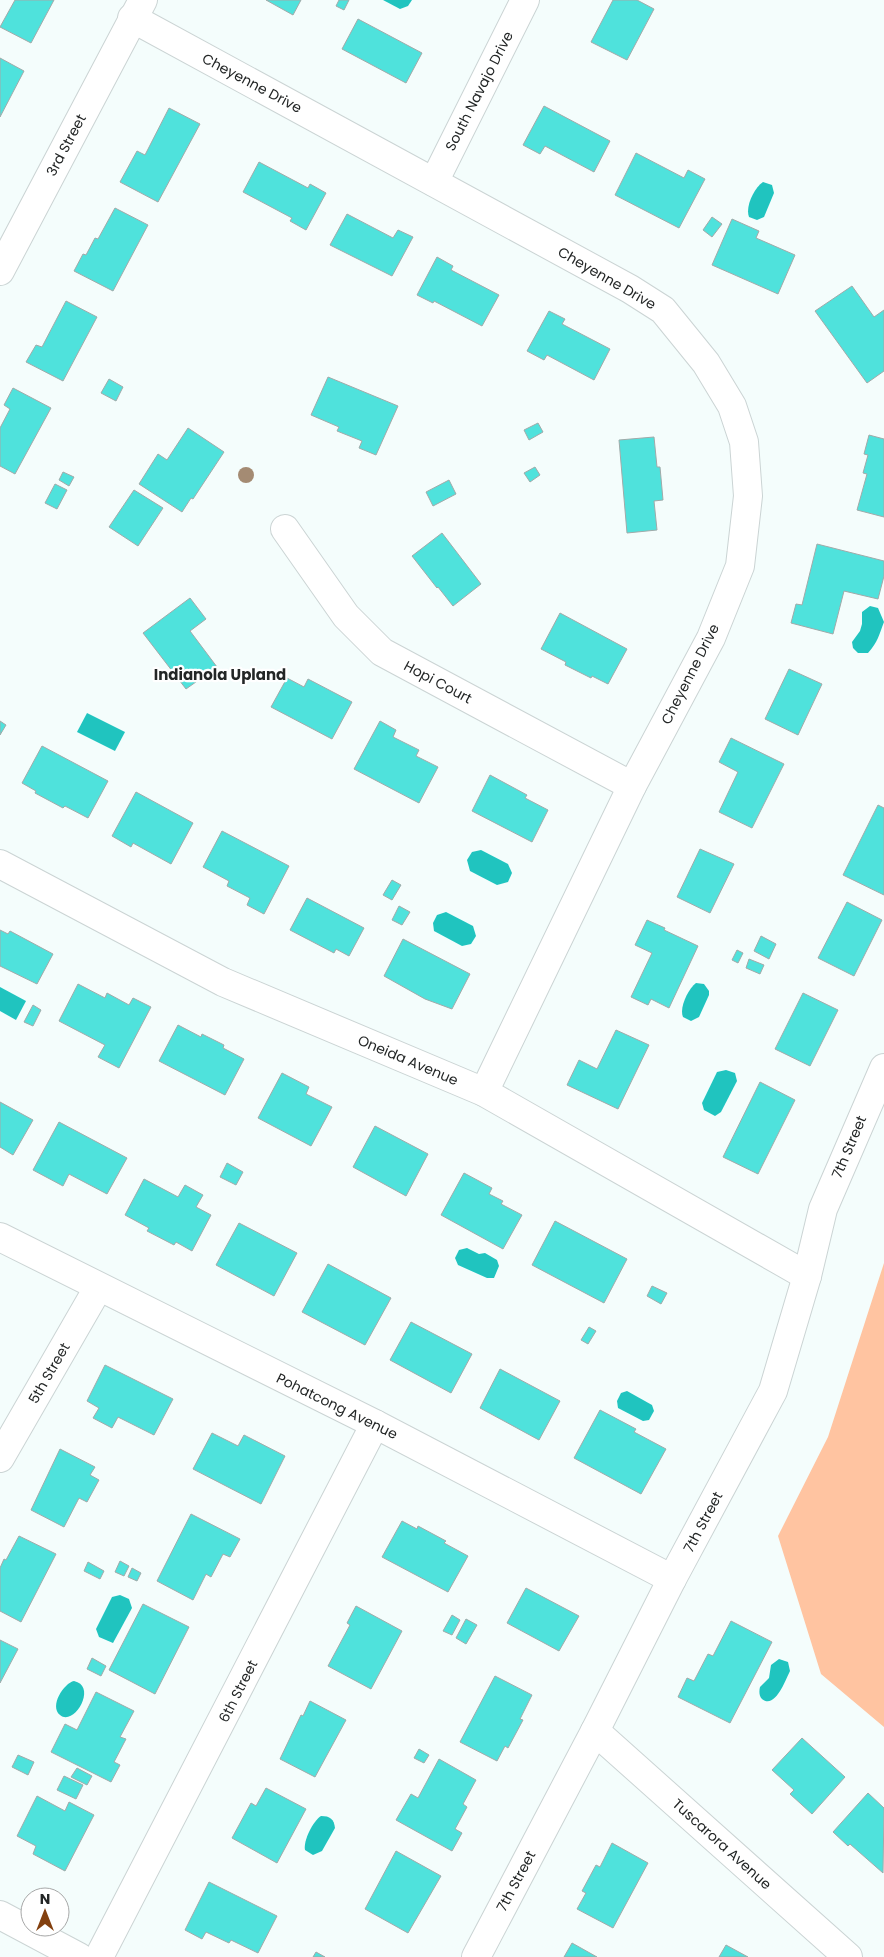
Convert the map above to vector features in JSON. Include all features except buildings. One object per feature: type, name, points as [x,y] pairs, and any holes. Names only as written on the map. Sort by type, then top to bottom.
[{"type":"street","name":"South Navajo Drive","points":[[434,182],[525,0]]},
{"type":"street","name":"Cheyenne Drive","points":[[138,9],[434,182],[630,288],[663,310],[706,362],[732,406],[744,442],[748,496],[740,566],[711,638],[632,786],[484,1092]]},
{"type":"street","name":"3rd Street","points":[[0,271],[138,9]]},
{"type":"street","name":"Hopi Court","points":[[285,529],[346,616],[382,652],[632,786]]},
{"type":"street","name":"Oneida Avenue","points":[[0,864],[223,982],[484,1092],[807,1276]]},
{"type":"street","name":"7th Street","points":[[476,1957],[672,1580],[773,1391],[807,1276],[823,1209],[884,1068]]},
{"type":"street","name":"Pohatcong Avenue","points":[[0,1238],[375,1424],[672,1580]]},
{"type":"street","name":"5th Street","points":[[0,1458],[98,1288]]},
{"type":"street","name":"6th Street","points":[[99,1957],[375,1424]]},
{"type":"street","name":"Tuscarora Avenue","points":[[595,1731],[848,1957]]},
{"type":"street","points":[[0,1915],[79,1957]]},
{"type":"shaded area","points":[[884,1263],[884,1727],[821,1674],[778,1536],[828,1437]]},
{"type":"water","points":[[383,0],[412,0],[408,6],[400,9]]},
{"type":"water","points":[[763,182],[772,185],[774,193],[764,217],[757,220],[749,217],[748,208],[754,193]]},
{"type":"water","points":[[870,606],[878,608],[884,622],[878,638],[868,653],[858,653],[853,648],[852,642],[860,631],[862,612]]},
{"type":"water","points":[[87,713],[125,732],[115,751],[77,732]]},
{"type":"water","points":[[481,850],[508,864],[512,873],[508,882],[497,885],[470,871],[467,860],[472,852]]},
{"type":"water","points":[[446,912],[473,926],[476,936],[471,944],[462,946],[434,931],[433,923],[437,915]]},
{"type":"water","points":[[696,983],[704,984],[709,991],[709,995],[699,1017],[691,1021],[683,1017],[682,1009],[687,994]]},
{"type":"water","points":[[0,987],[26,1001],[16,1020],[0,1011]]},
{"type":"water","points":[[726,1070],[735,1073],[737,1081],[721,1112],[715,1116],[704,1110],[702,1103],[717,1072]]},
{"type":"water","points":[[467,1248],[479,1254],[485,1253],[497,1260],[499,1266],[494,1278],[487,1278],[458,1265],[455,1258],[459,1250]]},
{"type":"water","points":[[627,1391],[652,1405],[654,1411],[649,1420],[643,1421],[618,1408],[617,1401],[621,1393]]},
{"type":"water","points":[[120,1595],[129,1599],[132,1608],[113,1643],[99,1637],[96,1629],[112,1597]]},
{"type":"water","points":[[779,1659],[788,1662],[790,1671],[776,1697],[767,1701],[760,1696],[760,1687],[769,1678],[771,1665]]},
{"type":"water","points":[[74,1681],[81,1684],[84,1690],[84,1697],[77,1711],[66,1717],[60,1715],[57,1711],[57,1701],[62,1690]]},
{"type":"water","points":[[321,1816],[331,1819],[334,1822],[335,1828],[322,1851],[313,1855],[305,1850],[305,1846],[312,1827]]},
{"type":"district","name":"Indianola Upland","points":[[220,674]]}]
